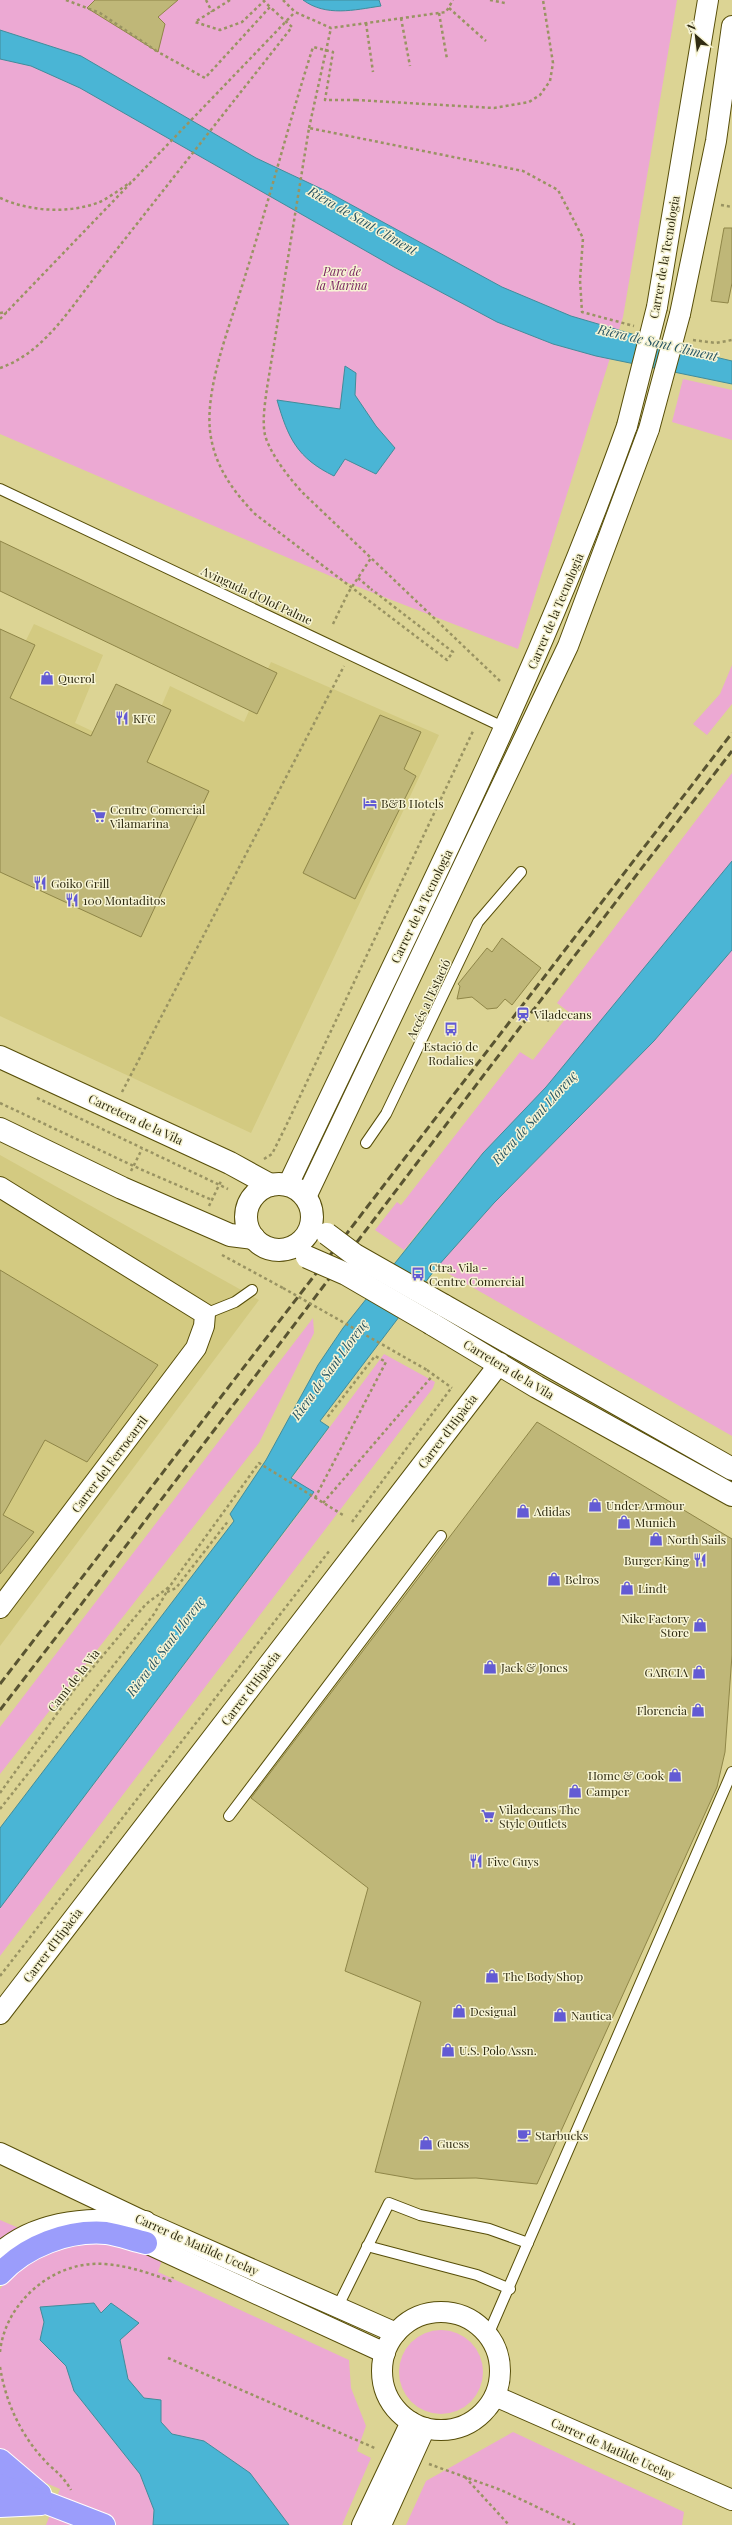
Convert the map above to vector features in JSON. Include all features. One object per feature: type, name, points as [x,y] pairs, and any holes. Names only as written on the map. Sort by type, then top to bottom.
[{"type":"highway","points":[[0,2274],[28,2251],[50,2241],[71,2236],[106,2233],[146,2243]]},
{"type":"highway","points":[[0,2460],[52,2504]]},
{"type":"highway","points":[[0,2485],[104,2525]]},
{"type":"highway","points":[[0,2506],[52,2504]]},
{"type":"street","name":"Carrer de la Tecnologia","points":[[279,1185],[444,860],[564,594],[627,426],[657,307],[708,0]]},
{"type":"street","name":"Carrer de la Tecnologia","points":[[306,1197],[568,646],[649,429],[680,314],[716,141],[732,26]]},
{"type":"street","name":"Carretera de la Vila","points":[[0,1057],[279,1185]]},
{"type":"street","points":[[0,1128],[122,1188],[230,1235],[254,1238],[267,1247],[283,1250],[301,1242],[309,1230],[320,1227],[306,1197],[298,1189],[279,1185],[254,1195],[248,1207],[248,1226],[254,1238]]},
{"type":"street","points":[[0,1187],[205,1314]]},
{"type":"street","name":"Carretera de la Vila","points":[[320,1227],[355,1255],[732,1469]]},
{"type":"street","name":"Carretera de la Vila","points":[[283,1250],[307,1257],[346,1274],[500,1363],[537,1387],[732,1495]]},
{"type":"street","name":"Carrer del Ferrocarril","points":[[0,1608],[196,1348],[201,1337],[205,1314]]},
{"type":"street","name":"Carrer d'Hipàcia","points":[[0,2014],[500,1363]]},
{"type":"street","name":"Carrer de Matilde Ucelay","points":[[0,2153],[145,2222],[338,2306],[396,2333]]},
{"type":"street","points":[[0,2254],[22,2238],[75,2222],[118,2219],[145,2222]]},
{"type":"street","name":"Carrer de Matilde Ucelay","points":[[146,2243],[184,2259],[385,2353]]},
{"type":"street","points":[[442,2312],[460,2315],[470,2320],[488,2335],[498,2354],[500,2375],[495,2396],[486,2410],[468,2423],[458,2428],[442,2430],[418,2425],[396,2409],[386,2392],[382,2372],[385,2353],[396,2333],[409,2321],[420,2316],[442,2312]]},
{"type":"street","name":"Carrer de Matilde Ucelay","points":[[495,2396],[732,2500]]},
{"type":"street","points":[[381,2525],[405,2454],[418,2425]]},
{"type":"street","points":[[362,2525],[405,2454]]},
{"type":"lane","name":"Avinguda d'Olof Palme","points":[[0,489],[503,727]]},
{"type":"lane","name":"Accés a l'Estació","points":[[366,1143],[386,1114],[478,922],[521,872]]},
{"type":"lane","points":[[205,1314],[235,1302],[252,1290]]},
{"type":"lane","points":[[229,1816],[441,1536]]},
{"type":"lane","points":[[488,2335],[510,2289],[564,2156],[732,1772]]},
{"type":"lane","points":[[338,2306],[389,2203],[420,2214],[489,2229],[528,2243]]},
{"type":"lane","points":[[368,2246],[477,2275],[510,2289]]},
{"type":"path","points":[[66,0],[100,13],[158,52],[206,78],[270,7]]},
{"type":"path","points":[[206,0],[212,12]]},
{"type":"path","points":[[0,368],[31,352],[53,330],[292,27],[264,1],[242,22],[220,30],[195,22],[230,0]]},
{"type":"path","points":[[283,0],[295,12],[331,28],[446,12],[453,0]]},
{"type":"path","points":[[490,0],[505,3]]},
{"type":"path","points":[[358,578],[453,652],[447,660],[247,505],[231,488],[223,474],[212,443],[210,423],[210,400],[228,333],[313,47],[333,52],[325,100],[356,100],[494,108],[529,102],[540,95],[550,81],[553,63],[543,0]]},
{"type":"path","points":[[448,8],[486,41]]},
{"type":"path","points":[[0,319],[295,12]]},
{"type":"path","points":[[439,13],[448,59]]},
{"type":"path","points":[[401,18],[410,66]]},
{"type":"path","points":[[366,23],[373,72]]},
{"type":"path","points":[[331,28],[308,128],[290,235],[266,388],[264,412],[266,436],[288,476],[298,488],[500,681]]},
{"type":"path","points":[[308,128],[523,171],[558,190],[583,238],[580,280],[582,312],[636,327]]},
{"type":"path","points":[[0,198],[17,205],[57,210],[97,203],[134,180]]},
{"type":"path","points":[[0,313],[8,312]]},
{"type":"path","points":[[689,339],[716,343],[732,340]]},
{"type":"path","points":[[333,624],[358,578],[371,558]]},
{"type":"path","points":[[113,1109],[350,654]]},
{"type":"path","points":[[261,1160],[272,1154],[285,1128],[480,716]]},
{"type":"path","points":[[532,1009],[549,1021]]},
{"type":"path","name":"Carretera de la Vila","points":[[36,1097],[218,1186],[228,1189]]},
{"type":"path","points":[[0,1103],[133,1166],[212,1200],[224,1175]]},
{"type":"path","points":[[130,1172],[145,1143]]},
{"type":"path","points":[[217,1252],[284,1288],[427,1370]]},
{"type":"path","points":[[315,1498],[386,1362],[376,1356],[326,1419]]},
{"type":"path","points":[[323,1503],[434,1374]]},
{"type":"path","points":[[348,1527],[452,1388]]},
{"type":"path","points":[[0,1809],[154,1614],[170,1586],[259,1463],[343,1515]]},
{"type":"path","points":[[166,1592],[176,1588],[229,1520]]},
{"type":"path","points":[[0,1976],[333,1546]]},
{"type":"path","name":"Camí de la Via","points":[[0,1794],[74,1690],[146,1604],[170,1586]]},
{"type":"path","points":[[0,2352],[1,2342],[12,2316],[30,2291],[51,2277],[74,2267],[104,2264],[134,2268],[170,2281],[184,2259]]},
{"type":"path","points":[[168,2358],[372,2448],[405,2454],[501,2490],[575,2525]]},
{"type":"path","points":[[0,2367],[8,2400],[25,2436],[49,2464],[59,2473],[72,2492]]},
{"type":"path","points":[[465,2477],[509,2525]]},
{"type":"shaded area","points":[[34,624],[103,655],[75,723],[141,754],[170,686],[244,722],[271,662],[439,735],[251,1133],[0,1016],[0,693]]},
{"type":"shaded area","points":[[0,1155],[259,1300],[0,1646]]},
{"type":"green space","name":"Parc de la Marina","points":[[0,0],[677,0],[623,317],[518,649],[335,578],[0,434]]},
{"type":"green space","points":[[683,379],[732,390],[732,440],[672,422]]},
{"type":"green space","points":[[732,665],[732,704],[707,735],[693,724],[720,694]]},
{"type":"green space","points":[[732,773],[732,883],[649,981],[483,1153],[404,1250],[375,1230],[397,1202],[401,1205],[520,1052],[533,1060],[570,1013],[557,1003]]},
{"type":"green space","points":[[732,950],[732,1436],[437,1267],[494,1203],[654,1041]]},
{"type":"green space","points":[[313,1318],[314,1333],[259,1443],[0,1774],[0,1727]]},
{"type":"green space","points":[[384,1354],[435,1382],[433,1388],[0,1956],[0,1908],[309,1500],[286,1486]]},
{"type":"green space","points":[[0,2220],[21,2229],[0,2246]]},
{"type":"green space","points":[[95,2243],[128,2247],[162,2260],[158,2272],[349,2360],[351,2388],[366,2426],[357,2451],[371,2458],[342,2525],[46,2525],[60,2489],[27,2475],[0,2450],[0,2289],[9,2278],[30,2261],[55,2251]]},
{"type":"green space","points":[[441,2330],[457,2333],[471,2342],[480,2356],[483,2372],[480,2388],[471,2402],[457,2411],[441,2414],[425,2411],[411,2402],[402,2388],[399,2372],[402,2356],[411,2342],[425,2333]]},
{"type":"green space","points":[[513,2432],[684,2512],[682,2525],[406,2525],[426,2481]]},
{"type":"water","points":[[303,0],[379,0],[381,6],[340,11],[321,9]]},
{"type":"water","name":"Riera de Sant Climent","points":[[0,30],[81,56],[256,158],[326,191],[502,287],[571,316],[690,351],[732,361],[732,384],[596,356],[553,344],[497,322],[394,267],[80,88],[31,66],[0,59]]},
{"type":"water","points":[[345,366],[356,373],[355,395],[376,426],[395,448],[376,474],[345,459],[334,476],[311,462],[296,446],[290,436],[277,400],[340,409]]},
{"type":"water","name":"Riera de Sant Llorenç","points":[[732,861],[732,950],[654,1041],[494,1203],[437,1267],[320,1421],[329,1427],[291,1478],[314,1492],[0,1908],[0,1828],[234,1521],[230,1514],[266,1460],[318,1365],[343,1328],[483,1153],[546,1087]]},
{"type":"water","points":[[94,2303],[101,2313],[111,2303],[139,2323],[120,2340],[128,2379],[144,2398],[161,2400],[161,2422],[172,2434],[204,2441],[250,2473],[289,2525],[153,2525],[154,2510],[140,2474],[74,2391],[66,2366],[40,2340],[44,2322],[40,2307]]},
{"type":"building","points":[[95,0],[178,0],[158,17],[165,24],[158,52],[87,8]]},
{"type":"building","points":[[724,228],[732,228],[732,283],[728,303],[711,301]]},
{"type":"building","points":[[0,541],[277,673],[257,714],[0,591]]},
{"type":"building","name":"Centre Comercial Vilamarina","points":[[0,629],[35,645],[10,698],[91,736],[116,684],[171,710],[147,762],[209,791],[141,937],[0,872]]},
{"type":"building","name":"B&B Hotels","points":[[380,715],[421,732],[404,769],[416,776],[355,899],[303,873]]},
{"type":"building","name":"Viladecans","points":[[502,938],[541,968],[512,1005],[505,999],[497,1008],[487,1009],[472,997],[457,999],[460,986],[458,984],[487,948],[492,952]]},
{"type":"building","points":[[0,1270],[158,1365],[87,1462],[45,1440],[3,1515],[34,1532],[0,1574]]},
{"type":"building","name":"Viladecans The Style Outlets","points":[[537,1422],[732,1539],[732,1655],[725,1752],[717,1787],[537,2184],[476,2178],[415,2179],[375,2172],[421,2002],[345,1971],[368,1888],[251,1798]]},
{"type":"railway","points":[[0,1684],[732,733]]},
{"type":"railway","points":[[0,1710],[548,990],[732,751]]},
{"type":"place","name":"Querol","points":[[47,678]]},
{"type":"place","name":"KFC","points":[[122,718]]},
{"type":"place","name":"B&B Hotels","points":[[370,803]]},
{"type":"place","name":"Centre Comercial Vilamarina","points":[[99,816]]},
{"type":"place","name":"Goiko Grill","points":[[40,883]]},
{"type":"place","name":"100 Montaditos","points":[[72,900]]},
{"type":"place","name":"Viladecans","points":[[523,1014]]},
{"type":"place","name":"Estació de Rodalies","points":[[451,1029]]},
{"type":"place","name":"Ctra. Vila - Centre Comercial","points":[[418,1274]]},
{"type":"place","name":"Under Armour","points":[[595,1505]]},
{"type":"place","name":"Adidas","points":[[523,1511]]},
{"type":"place","name":"Munich","points":[[624,1522]]},
{"type":"place","name":"North Sails","points":[[656,1539]]},
{"type":"place","name":"Burger King","points":[[700,1560]]},
{"type":"place","name":"Belros","points":[[554,1579]]},
{"type":"place","name":"Lindt","points":[[627,1588]]},
{"type":"place","name":"Nike Factory Store","points":[[700,1625]]},
{"type":"place","name":"Jack & Jones","points":[[490,1667]]},
{"type":"place","name":"GARCIA","points":[[699,1672]]},
{"type":"place","name":"Florencia","points":[[698,1710]]},
{"type":"place","name":"Home & Cook","points":[[675,1775]]},
{"type":"place","name":"Camper","points":[[575,1791]]},
{"type":"place","name":"Viladecans The Style Outlets","points":[[488,1816]]},
{"type":"place","name":"Five Guys","points":[[476,1861]]},
{"type":"place","name":"The Body Shop","points":[[492,1976]]},
{"type":"place","name":"Desigual","points":[[459,2011]]},
{"type":"place","name":"Nautica","points":[[560,2015]]},
{"type":"place","name":"U.S. Polo Assn.","points":[[448,2050]]},
{"type":"place","name":"Starbucks","points":[[524,2135]]},
{"type":"place","name":"Guess","points":[[426,2143]]}]
